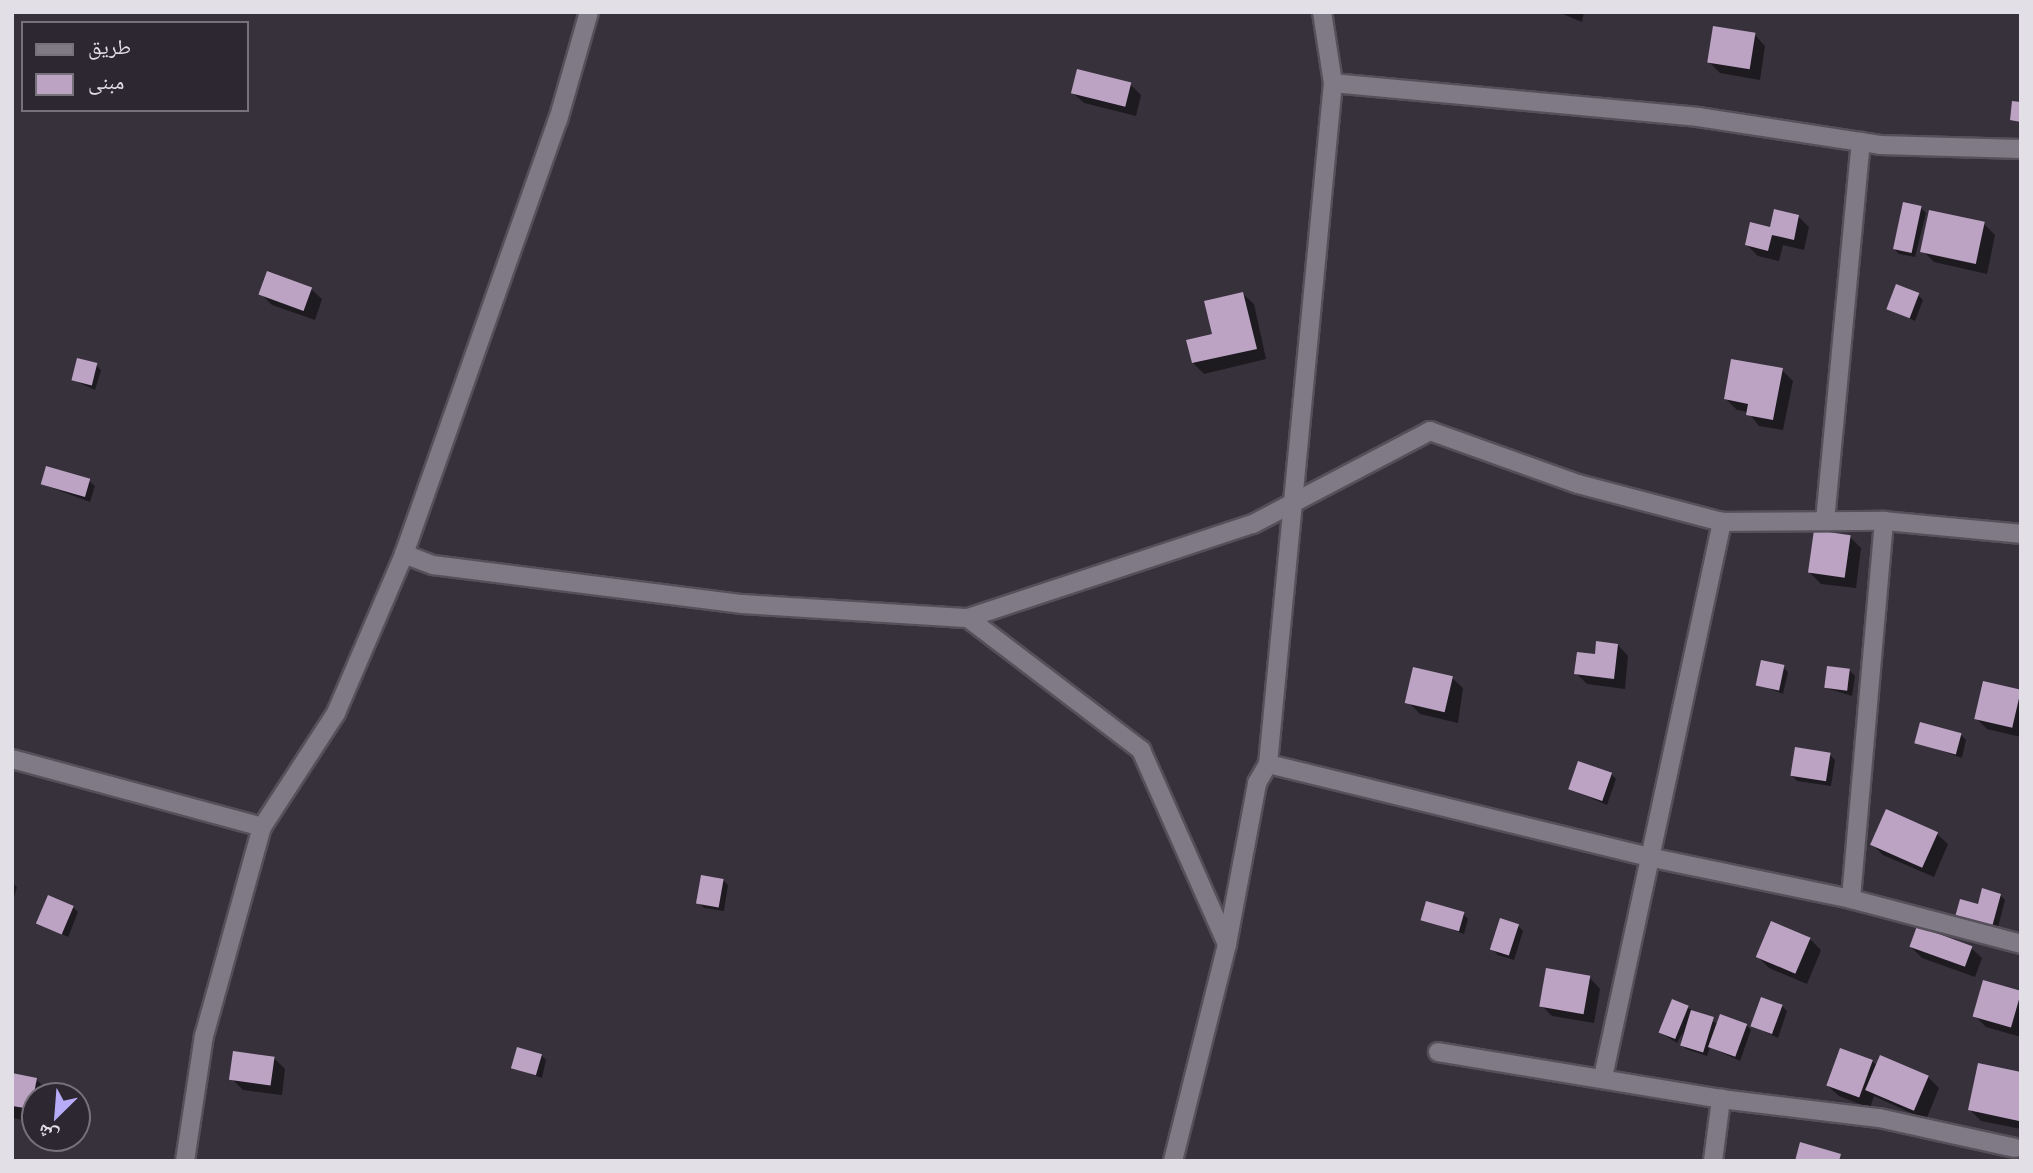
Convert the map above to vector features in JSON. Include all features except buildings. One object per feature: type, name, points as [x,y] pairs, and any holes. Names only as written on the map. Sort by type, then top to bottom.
[{"type":"street","points":[[185,1161],[204,1036],[262,827],[337,713],[404,554],[558,121],[589,12]]},
{"type":"street","points":[[1173,1161],[1227,944],[1257,783],[1269,764],[1333,83],[1322,12]]},
{"type":"street","points":[[1333,83],[1698,117],[1861,142],[2021,149]]},
{"type":"street","points":[[1825,521],[1861,142]]},
{"type":"street","points":[[404,554],[433,565],[743,604],[968,618],[1252,524],[1430,431],[1578,485],[1722,522],[1884,521],[2021,534]]},
{"type":"street","points":[[1851,899],[1884,521]]},
{"type":"street","points":[[1604,1077],[1653,858],[1722,522]]},
{"type":"street","points":[[968,618],[1141,750],[1227,944]]},
{"type":"street","points":[[12,759],[262,827]]},
{"type":"street","points":[[1269,764],[1653,858],[1851,899],[2021,944]]},
{"type":"street","points":[[1438,1052],[1604,1077],[1721,1099],[1880,1118],[2015,1148]]},
{"type":"street","points":[[1713,1161],[1721,1099]]}]
